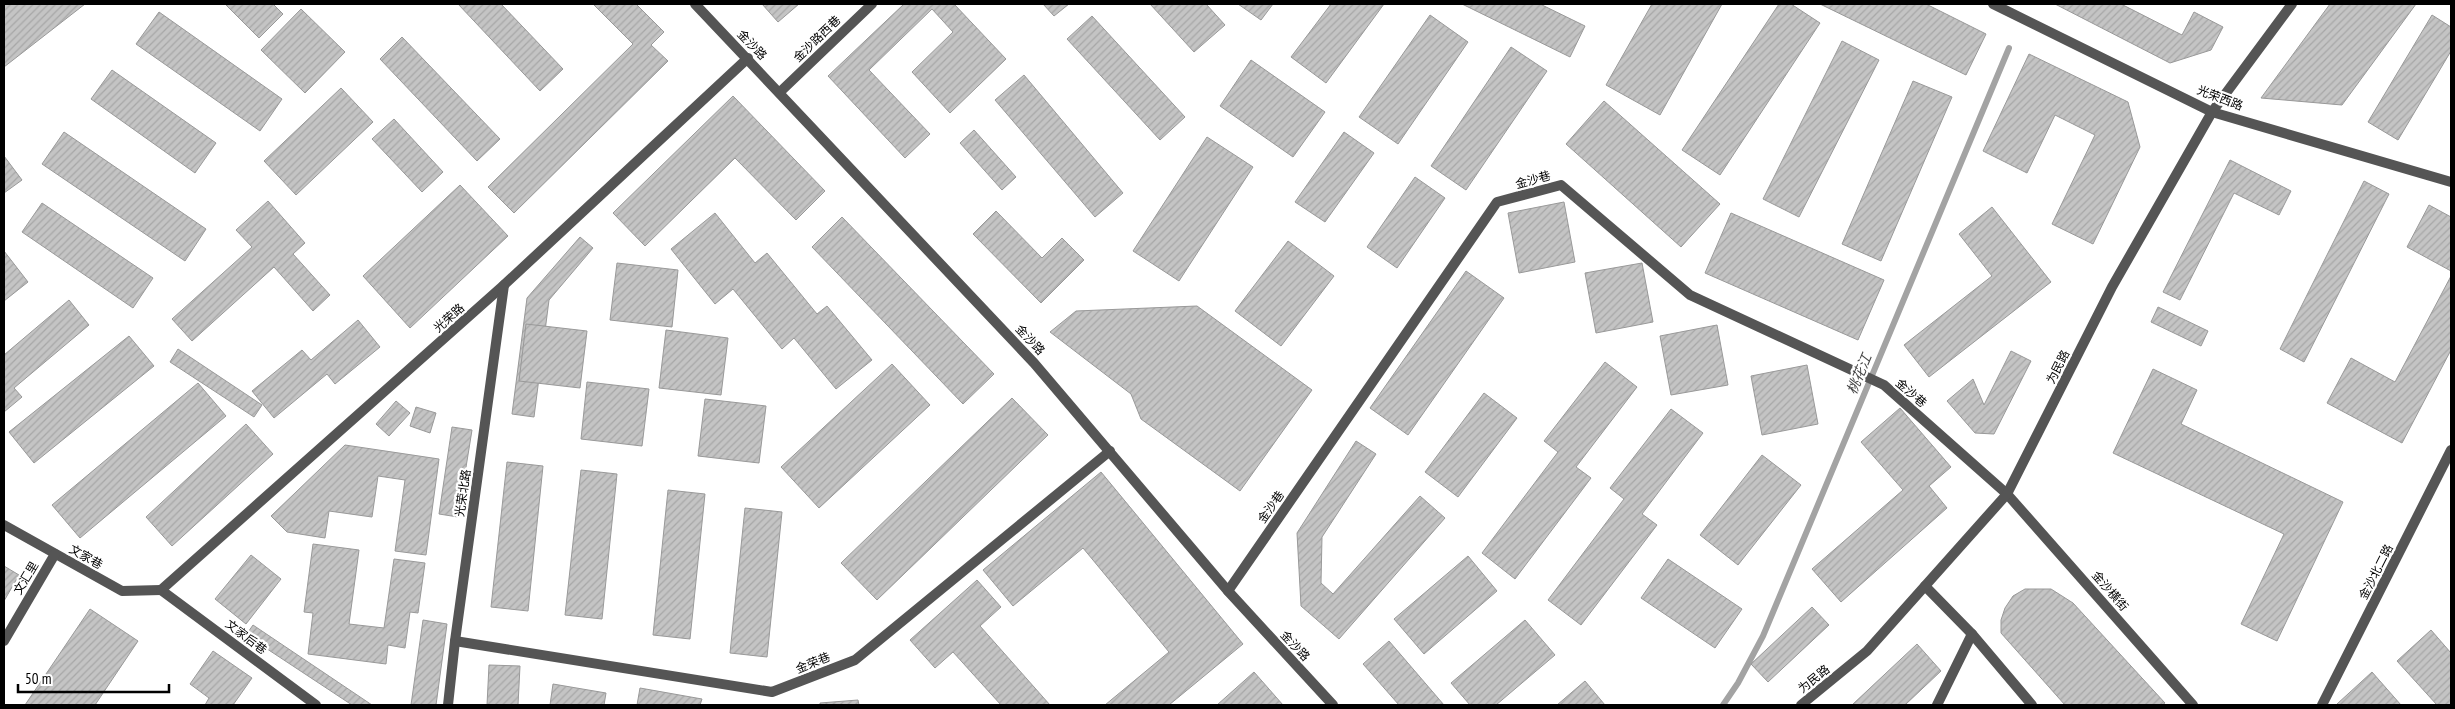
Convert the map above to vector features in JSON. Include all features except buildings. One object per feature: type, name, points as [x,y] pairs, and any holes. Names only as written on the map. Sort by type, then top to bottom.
[{"type":"street","name":"金沙路","points":[[695,4],[1034,362],[1228,591],[1333,705]]},
{"type":"street","name":"金沙路西巷","points":[[780,92],[872,4]]},
{"type":"street","name":"光荣西路","points":[[1993,4],[2212,112],[2451,182]]},
{"type":"street","name":"为民路","points":[[1802,705],[1867,651],[2007,494],[2112,287],[2212,112],[2292,4]]},
{"type":"street","name":"光荣路","points":[[161,590],[504,285],[748,58]]},
{"type":"street","name":"金沙巷","points":[[1228,591],[1497,202],[1561,185],[1690,295],[1884,385],[2007,494]]},
{"type":"street","name":"光荣北路","points":[[448,705],[455,641],[504,285]]},
{"type":"street","name":"金沙北二路","points":[[2322,705],[2451,450]]},
{"type":"street","name":"金荣巷","points":[[455,641],[772,692],[855,660],[1110,451]]},
{"type":"street","name":"金沙横街","points":[[2007,494],[2193,705]]},
{"type":"street","name":"文家巷","points":[[4,525],[122,591],[161,590]]},
{"type":"street","name":"文汇里","points":[[4,641],[55,554]]},
{"type":"street","points":[[1925,586],[1972,634],[2032,705]]},
{"type":"street","name":"文家后巷","points":[[161,590],[316,705]]},
{"type":"street","points":[[1937,705],[1972,634]]},
{"type":"waterway","name":"桃花江","points":[[1723,705],[1738,683],[1763,636],[2009,48]]}]
